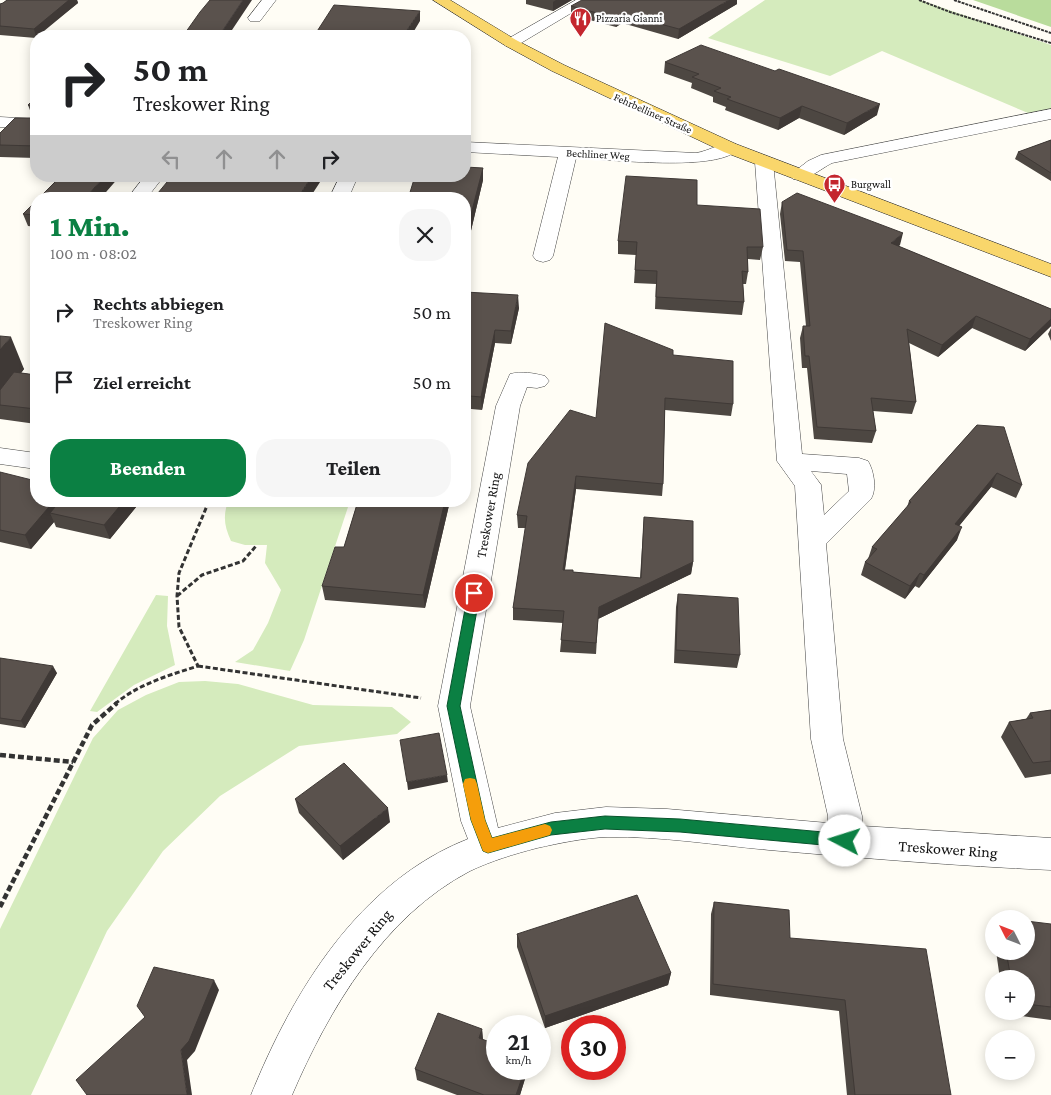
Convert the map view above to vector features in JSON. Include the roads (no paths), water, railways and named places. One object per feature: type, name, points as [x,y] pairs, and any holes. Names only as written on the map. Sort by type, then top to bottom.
[{"type":"main road","name":"Fehrbelliner Straße","points":[[440,0],[512,43],[612,95],[730,148],[1051,271]]},
{"type":"street","points":[[255,18],[269,0]]},
{"type":"street","points":[[512,43],[586,0]]},
{"type":"street","points":[[799,175],[828,159],[1051,114]]},
{"type":"street","points":[[0,122],[30,124]]},
{"type":"street","name":"Bechliner Weg","points":[[471,147],[696,158],[714,155],[730,148]]},
{"type":"street","points":[[543,256],[568,152]]},
{"type":"street","points":[[764,162],[790,461],[808,485],[826,739],[845,816],[845,841]]},
{"type":"street","points":[[142,192],[150,182]]},
{"type":"street","name":"Treskower Ring","points":[[488,846],[478,820],[454,706],[508,406],[518,379],[537,381]]},
{"type":"street","points":[[0,456],[30,460]]},
{"type":"street","points":[[790,461],[859,467],[862,493],[812,542]]},
{"type":"street","name":"Treskower Ring","points":[[271,1095],[287,1056],[325,987],[362,941],[397,902],[438,871],[488,846],[551,829],[605,822],[680,825],[970,852],[1051,854]]},
{"type":"place","name":"Pizzaria Gianni","points":[[580,37]]},
{"type":"place","name":"Burgwall","points":[[835,203]]}]
